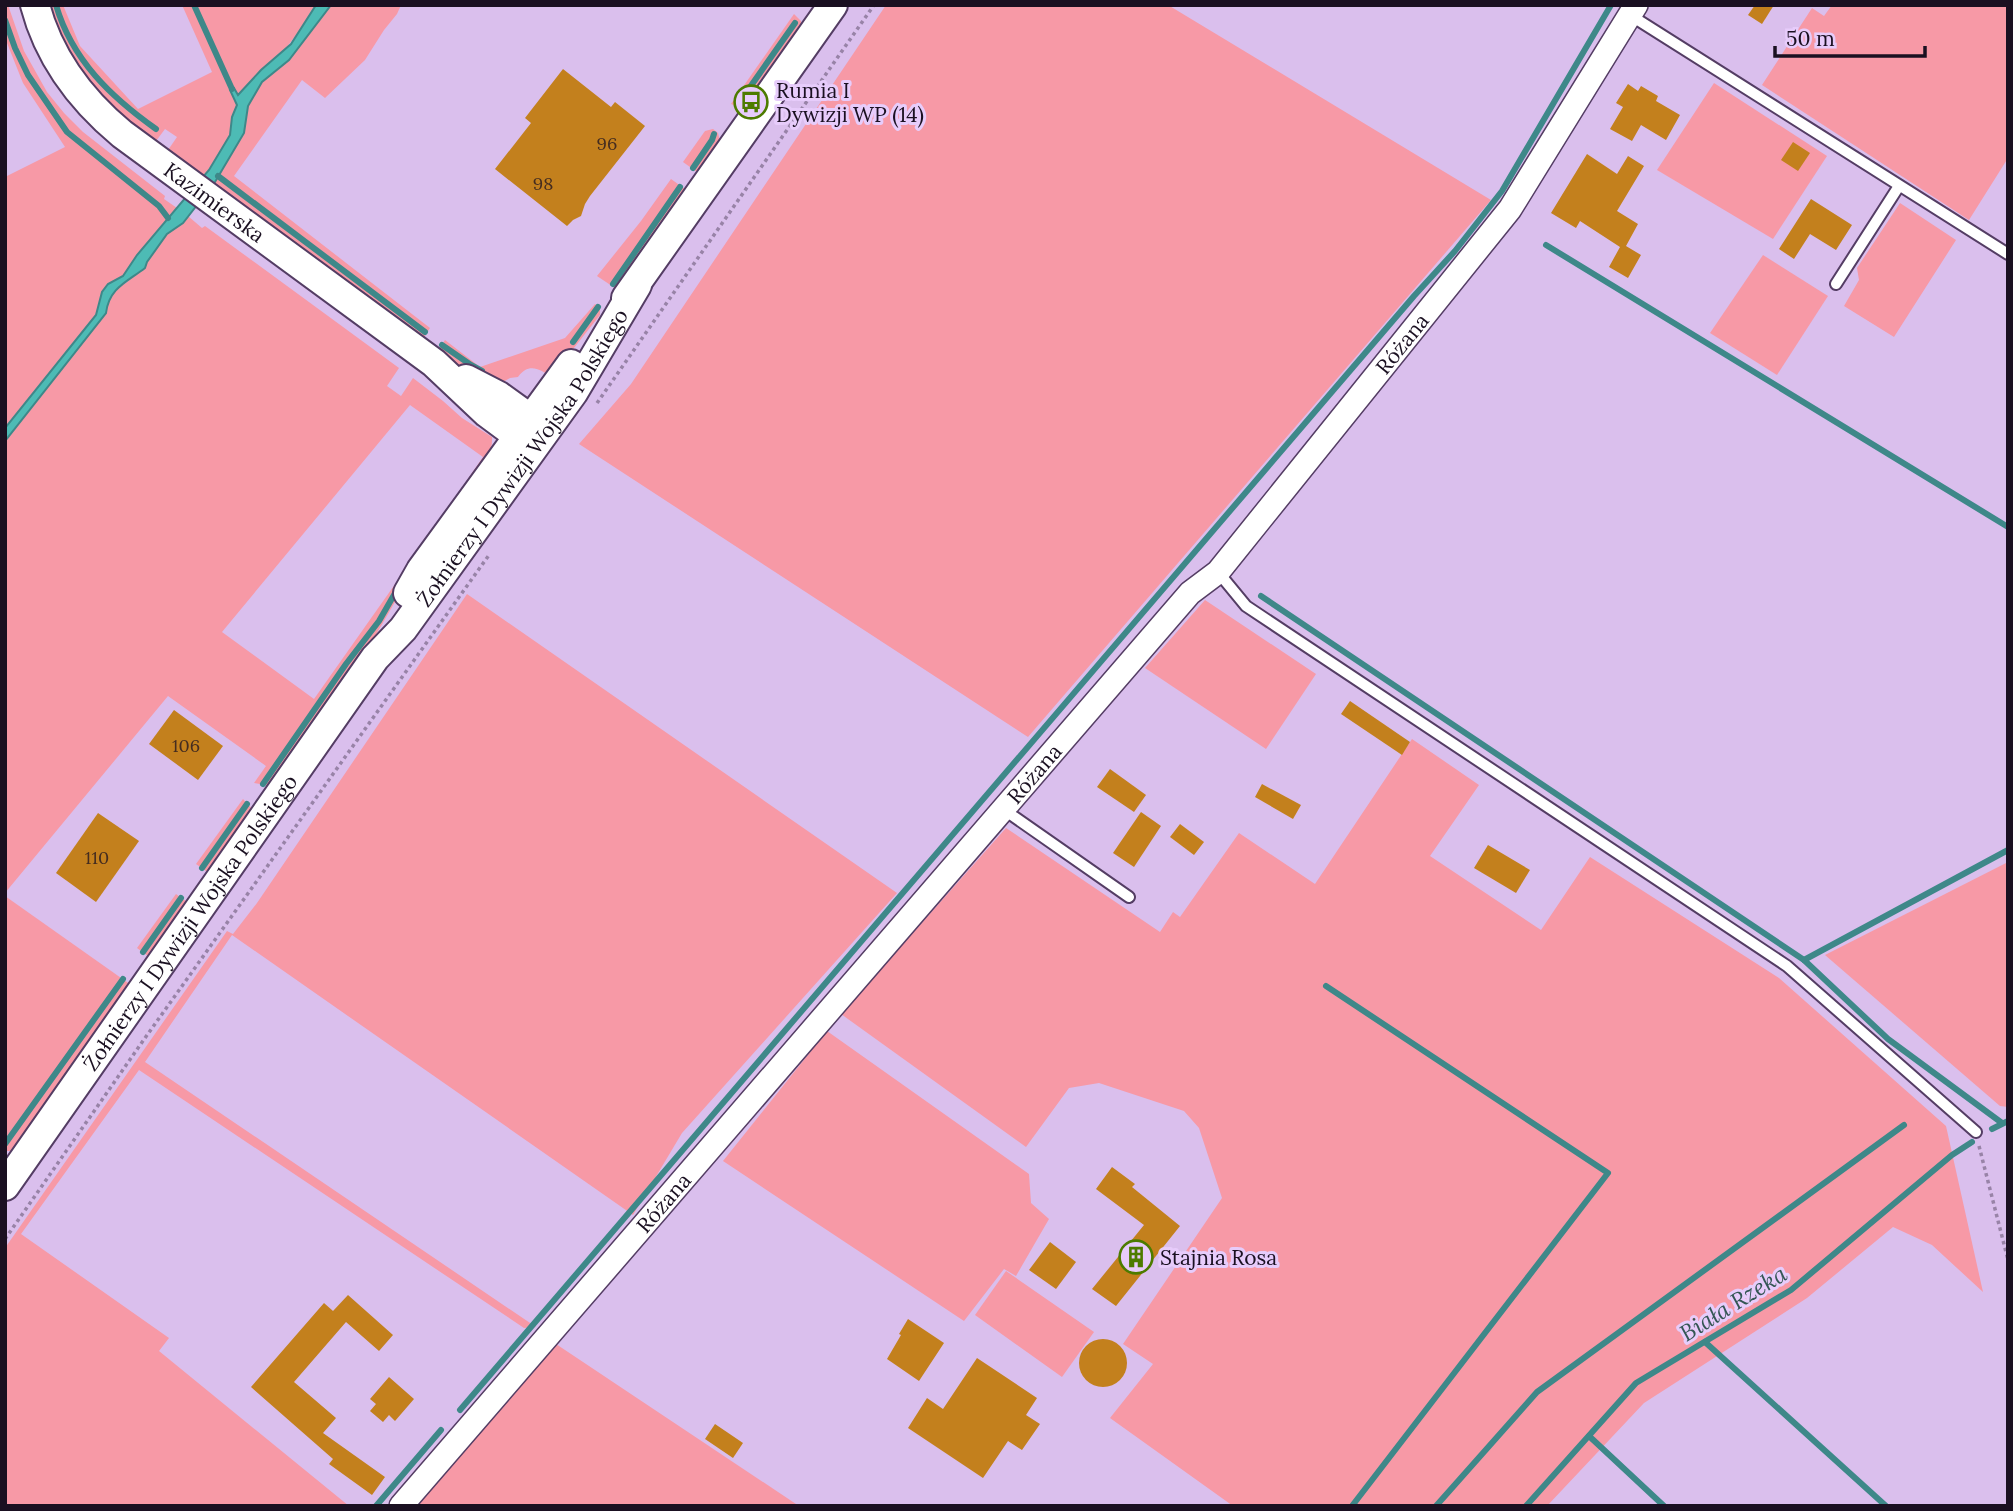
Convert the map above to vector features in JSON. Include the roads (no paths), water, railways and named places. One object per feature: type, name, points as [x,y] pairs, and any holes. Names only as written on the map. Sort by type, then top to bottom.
[{"type":"street","name":"Kazimierska","points":[[35,5],[40,23],[67,76],[103,118],[434,363],[488,413],[530,431]]},
{"type":"street","name":"Żołnierzy I Dywizji Wojska Polskiego","points":[[5,1186],[375,658],[402,629],[530,431],[588,370],[637,285],[833,5]]},
{"type":"street","name":"Różana","points":[[401,1506],[1190,593],[1218,572],[1510,209],[1633,10]]},
{"type":"lane","name":"Różana","points":[[1633,10],[1899,186],[2008,254]]},
{"type":"lane","points":[[1836,284],[1899,186]]},
{"type":"lane","points":[[1218,572],[1245,606],[1787,966],[1976,1132]]},
{"type":"lane","points":[[1003,809],[1129,897]]},
{"type":"waterway","points":[[56,5],[72,43],[95,76],[124,104],[156,129]]},
{"type":"waterway","points":[[194,5],[232,89]]},
{"type":"waterway","points":[[460,1410],[1455,251],[1502,191],[1611,5]]},
{"type":"waterway","points":[[5,20],[28,75],[67,132],[159,206],[168,218]]},
{"type":"waterway","points":[[741,100],[795,23]]},
{"type":"waterway","points":[[693,168],[714,134]]},
{"type":"waterway","points":[[218,176],[425,332]]},
{"type":"waterway","points":[[613,284],[680,187]]},
{"type":"waterway","points":[[1546,245],[2008,527]]},
{"type":"waterway","points":[[573,342],[598,307]]},
{"type":"waterway","points":[[442,345],[482,371]]},
{"type":"waterway","points":[[263,784],[379,621],[398,588]]},
{"type":"waterway","points":[[1261,596],[1804,960],[1888,1039],[2002,1123]]},
{"type":"waterway","points":[[202,868],[247,804]]},
{"type":"waterway","points":[[1804,960],[2008,850]]},
{"type":"waterway","points":[[143,952],[181,898]]},
{"type":"waterway","points":[[5,1144],[123,979]]},
{"type":"waterway","points":[[1326,986],[1608,1173],[1352,1506]]},
{"type":"waterway","name":"Biała Rzeka","points":[[1992,1129],[2008,1121]]},
{"type":"waterway","points":[[1436,1506],[1537,1392],[1904,1125]]},
{"type":"waterway","name":"Biała Rzeka","points":[[1526,1506],[1636,1383],[1791,1290],[1952,1155],[1972,1142]]},
{"type":"waterway","points":[[1705,1342],[1886,1506]]},
{"type":"waterway","points":[[376,1506],[441,1430]]},
{"type":"waterway","points":[[1589,1436],[1664,1506]]},
{"type":"place","name":"Rumia I Dywizji WP (14)","points":[[751,102]]},
{"type":"place","name":"Stajnia Rosa","points":[[1136,1257]]}]
